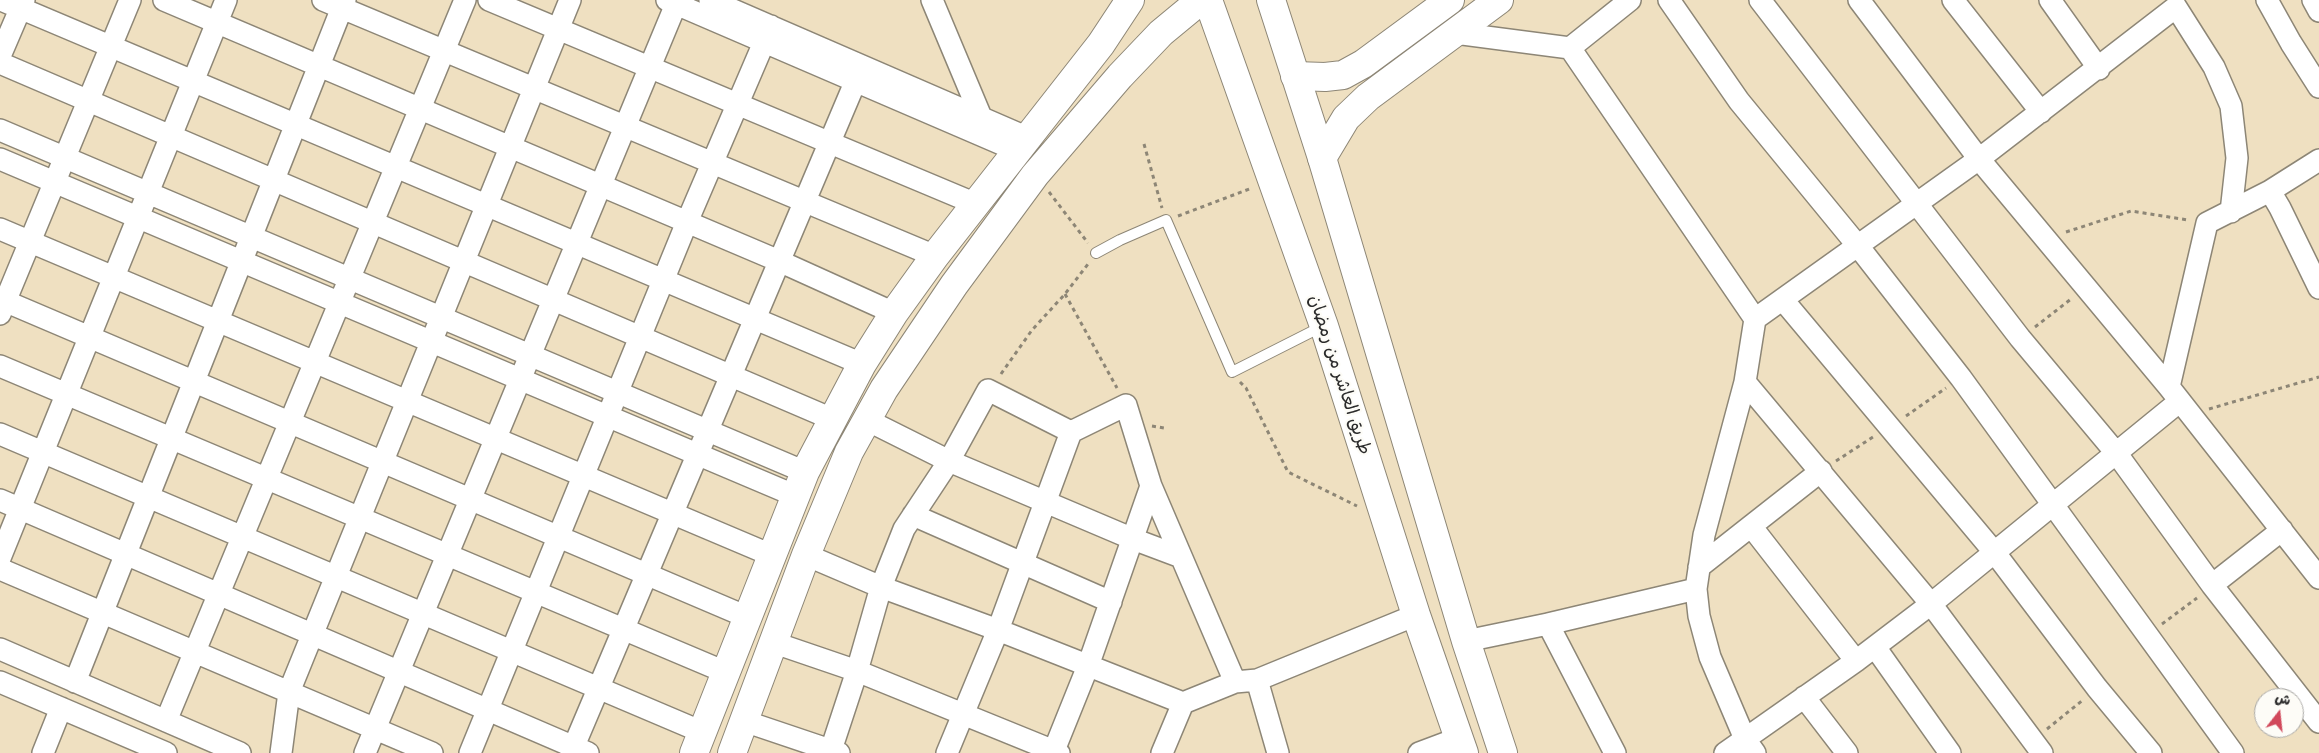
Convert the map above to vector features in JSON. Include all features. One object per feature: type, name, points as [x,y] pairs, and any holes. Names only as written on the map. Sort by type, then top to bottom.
[{"type":"main road","points":[[698,743],[800,484],[832,418],[862,364],[894,313],[935,256],[1101,44],[1130,0]]},
{"type":"main road","points":[[732,753],[772,642],[849,452],[884,389],[954,285],[1035,175],[1120,76],[1161,34],[1202,0]]},
{"type":"main road","name":"طريق العاشر من رمضان","points":[[1202,0],[1273,180],[1324,326],[1416,616],[1461,746]]},
{"type":"main road","points":[[1271,0],[1322,158],[1466,641],[1503,753]]},
{"type":"main road","points":[[1295,76],[1325,78],[1343,75],[1363,64],[1450,0]]},
{"type":"main road","points":[[1322,158],[1346,118],[1363,102],[1499,0]]},
{"type":"street","points":[[130,0],[2,305],[89,337],[747,618]]},
{"type":"street","points":[[164,0],[779,261],[894,313]]},
{"type":"street","points":[[0,558],[226,0]]},
{"type":"street","points":[[166,721],[465,0]]},
{"type":"street","points":[[489,0],[976,204]]},
{"type":"street","points":[[281,753],[289,692],[570,0]]},
{"type":"street","points":[[710,0],[767,34]]},
{"type":"street","points":[[932,0],[990,138]]},
{"type":"street","points":[[1455,32],[1570,48],[1630,0]]},
{"type":"street","points":[[1669,0],[1739,101],[1858,246],[1961,378],[2233,753]]},
{"type":"street","points":[[1760,0],[2020,338],[2117,454],[2212,586],[2319,722]]},
{"type":"street","points":[[1953,0],[2041,112]]},
{"type":"street","points":[[2050,0],[2099,69]]},
{"type":"street","points":[[2267,0],[2319,87]]},
{"type":"street","points":[[2314,0],[2319,11]]},
{"type":"street","points":[[365,753],[650,67],[671,2],[767,34],[859,73],[981,117],[1023,144]]},
{"type":"street","points":[[1755,319],[1979,159],[2099,69],[2177,2],[2214,67],[2231,106],[2237,158],[2231,212]]},
{"type":"street","points":[[0,56],[15,3],[296,125],[862,364]]},
{"type":"street","points":[[75,682],[319,66],[337,3],[444,50],[935,256]]},
{"type":"street","points":[[1868,3],[1979,159],[2088,286],[2319,578]]},
{"type":"street","points":[[470,753],[687,222],[767,34]]},
{"type":"street","points":[[1570,48],[1755,319],[1745,382],[1704,535],[1696,589],[1700,616],[1710,657],[1750,746]]},
{"type":"street","points":[[0,63],[832,418]]},
{"type":"street","points":[[859,73],[990,138],[1023,144]]},
{"type":"street","points":[[0,500],[488,710],[577,751],[598,688],[859,73]]},
{"type":"street","points":[[0,130],[707,431],[800,484]]},
{"type":"street","points":[[0,159],[697,455],[800,484]]},
{"type":"street","points":[[1724,753],[1750,746],[1804,697],[1856,661],[1931,604],[2180,401],[2207,223],[2270,192],[2319,160]]},
{"type":"street","points":[[2270,192],[2285,217],[2319,288]]},
{"type":"street","points":[[0,229],[771,555]]},
{"type":"street","points":[[1783,300],[1891,426],[1995,553],[2097,688],[2151,753]]},
{"type":"street","points":[[0,366],[725,672]]},
{"type":"street","points":[[1745,382],[1931,604],[2037,747]]},
{"type":"street","points":[[744,721],[834,752],[881,587],[904,529],[948,461],[988,390],[1071,432]]},
{"type":"street","points":[[947,753],[998,630],[1071,432],[1126,406],[1151,486],[1235,682]]},
{"type":"street","points":[[867,420],[948,461],[1133,539],[1181,557]]},
{"type":"street","points":[[0,434],[598,688],[698,743]]},
{"type":"street","points":[[1699,568],[1821,471]]},
{"type":"street","points":[[772,642],[858,671],[1055,752],[1088,666],[1151,486]]},
{"type":"street","points":[[913,515],[1111,602]]},
{"type":"street","points":[[1751,526],[1856,661]]},
{"type":"street","points":[[2212,586],[2282,530]]},
{"type":"street","points":[[806,555],[881,587],[998,630],[1183,703],[1235,682],[1257,680],[1416,616]]},
{"type":"street","points":[[0,569],[432,753]]},
{"type":"street","points":[[1466,641],[1548,624],[1696,589]]},
{"type":"street","points":[[1548,624],[1615,753]]},
{"type":"street","points":[[1875,647],[1950,753]]},
{"type":"street","points":[[0,649],[240,753]]},
{"type":"street","points":[[1257,680],[1278,753]]},
{"type":"street","points":[[0,682],[166,753]]},
{"type":"street","points":[[1804,697],[1847,753]]},
{"type":"street","points":[[1162,753],[1183,703]]},
{"type":"street","points":[[43,753],[60,708]]},
{"type":"street","points":[[1419,753],[1461,746]]},
{"type":"lane","points":[[1096,253],[1120,240],[1166,220],[1232,372],[1324,326]]},
{"type":"path","points":[[1144,144],[1166,220],[1273,180]]},
{"type":"path","points":[[988,390],[1032,330],[1065,294],[1096,253],[1035,175]]},
{"type":"path","points":[[2046,239],[2131,211],[2207,223]]},
{"type":"path","points":[[2020,338],[2088,286]]},
{"type":"path","points":[[1065,294],[1126,406]]},
{"type":"path","points":[[1232,372],[1246,388],[1288,472],[1386,520]]},
{"type":"path","points":[[2180,401],[2319,377]]},
{"type":"path","points":[[1821,471],[1961,378]]},
{"type":"path","points":[[2148,636],[2212,586]]},
{"type":"path","points":[[2037,747],[2097,688]]}]
